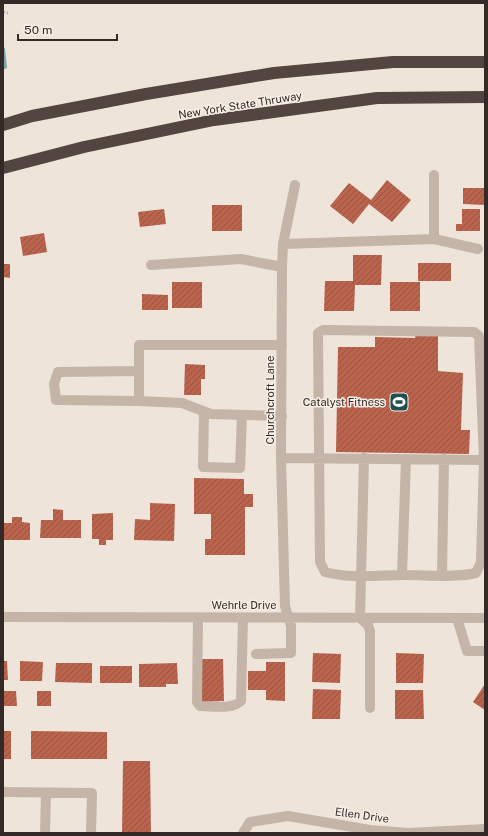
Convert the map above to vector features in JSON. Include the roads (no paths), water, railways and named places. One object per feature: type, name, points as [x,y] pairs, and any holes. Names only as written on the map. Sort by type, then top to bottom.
[{"type":"highway","points":[[3,125],[32,116],[146,94],[274,73],[393,62],[485,62]]},
{"type":"highway","name":"New York State Thruway","points":[[3,168],[84,147],[214,120],[377,98],[485,97]]},
{"type":"street","points":[[434,175],[434,239]]},
{"type":"street","name":"Churchcroft Lane","points":[[256,654],[291,654],[291,626],[285,606],[282,458],[282,267],[283,244],[294,185]]},
{"type":"street","points":[[283,244],[434,239],[478,250]]},
{"type":"street","points":[[151,265],[241,259],[282,267]]},
{"type":"street","points":[[323,330],[474,332],[479,336],[484,460],[481,562],[476,572],[464,576],[336,575],[325,572],[320,562],[319,458],[318,333],[323,330]]},
{"type":"street","points":[[139,401],[139,345],[282,345]]},
{"type":"street","points":[[139,371],[58,372],[54,384],[56,400],[182,403],[211,414],[282,416]]},
{"type":"street","points":[[204,411],[203,467],[240,468],[242,415]]},
{"type":"street","points":[[282,458],[484,460]]},
{"type":"street","points":[[364,458],[360,618],[368,625],[370,631],[370,708]]},
{"type":"street","points":[[402,575],[406,459]]},
{"type":"street","points":[[442,575],[444,459]]},
{"type":"street","name":"Wehrle Drive","points":[[3,617],[485,618]]},
{"type":"street","points":[[198,618],[197,702],[200,706],[227,706],[238,704],[241,701],[243,618]]},
{"type":"street","points":[[457,618],[467,651],[485,651]]},
{"type":"street","points":[[3,792],[92,793],[91,833]]},
{"type":"street","points":[[45,833],[46,793]]},
{"type":"street","name":"Ellen Drive","points":[[243,833],[250,822],[288,816],[370,830],[408,833],[485,829]]},
{"type":"waterway","points":[[3,49],[5,67]]},
{"type":"place","name":"Catalyst Fitness","points":[[399,402]]}]
